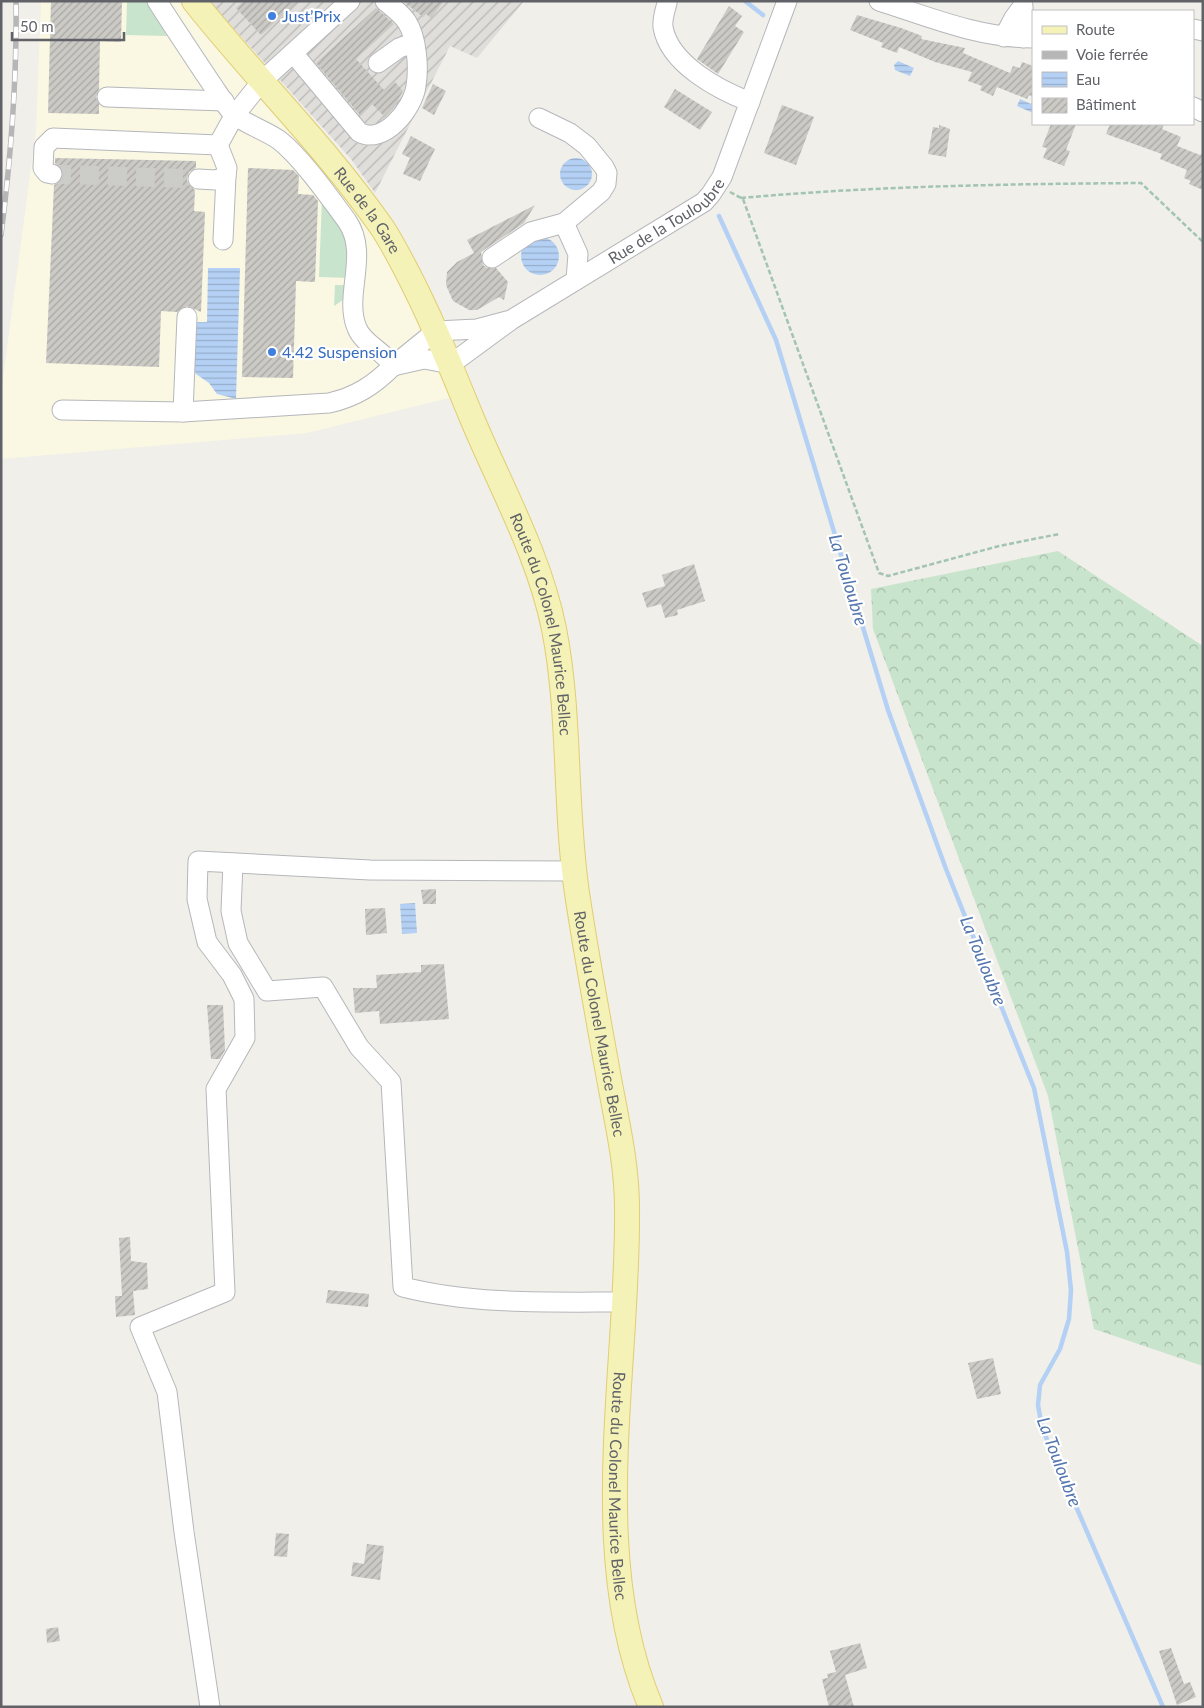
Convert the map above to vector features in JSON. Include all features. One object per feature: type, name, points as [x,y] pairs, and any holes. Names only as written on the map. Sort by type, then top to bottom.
[{"type":"main road","name":"Rue de la Gare","points":[[194,1],[318,145],[384,229],[421,297],[449,360]]},
{"type":"main road","name":"Route du Colonel Maurice Bellec","points":[[449,360],[470,414],[537,566],[554,626],[564,687],[568,795],[575,871],[622,1146],[627,1204],[625,1302],[615,1487],[617,1551],[623,1610],[642,1686],[651,1707]]},
{"type":"street","points":[[157,1],[229,109],[280,141],[297,158],[348,222],[354,235],[357,249],[353,317],[355,324],[366,340],[387,356],[393,366]]},
{"type":"street","points":[[223,240],[227,168],[218,145],[229,109],[350,1]]},
{"type":"street","points":[[293,53],[359,132],[372,136],[386,131],[414,97],[417,73],[414,43],[407,22],[385,1]]},
{"type":"street","name":"Rue de la Touloubre","points":[[436,331],[477,329],[511,320],[696,208],[711,194],[722,177],[787,1]]},
{"type":"street","points":[[879,1],[962,28],[1004,37],[1028,38],[1024,4]]},
{"type":"street","points":[[667,4],[663,27],[667,38],[695,73],[722,91],[750,102]]},
{"type":"street","points":[[1004,37],[1024,4]]},
{"type":"street","points":[[378,63],[399,48],[414,43]]},
{"type":"street","points":[[107,97],[229,109]]},
{"type":"street","points":[[492,258],[531,232],[564,223],[602,192],[606,184],[607,173],[587,146],[570,133],[540,118]]},
{"type":"street","points":[[52,174],[47,173],[43,168],[44,146],[53,138],[218,145]]},
{"type":"street","points":[[198,179],[216,180],[226,176]]},
{"type":"street","points":[[564,223],[578,254],[576,280]]},
{"type":"street","points":[[578,254],[597,267]]},
{"type":"street","points":[[183,412],[187,317]]},
{"type":"street","points":[[393,366],[424,360],[449,360],[511,320]]},
{"type":"street","points":[[62,410],[183,412],[329,404],[346,400],[364,391],[436,331]]},
{"type":"street","points":[[210,1707],[184,1532],[167,1392],[140,1327],[225,1292],[216,1089],[245,1038],[244,1000],[232,975],[207,942],[197,899],[198,861],[370,870],[575,871]]},
{"type":"street","points":[[233,863],[231,911],[238,944],[267,990],[323,987],[360,1047],[391,1082],[402,1287],[434,1295],[454,1297],[523,1301],[625,1302]]},
{"type":"path","points":[[740,198],[866,190],[1141,183],[1203,242]]},
{"type":"path","points":[[724,189],[743,199],[879,573],[888,576],[1000,546],[1059,534]]},
{"type":"shaded area","points":[[41,1],[178,1],[360,214],[427,330],[453,397],[307,433],[1,459],[1,393],[36,130]]},
{"type":"shaded area","points":[[209,1],[524,1],[477,58],[450,46],[375,193],[351,159]]},
{"type":"green space","points":[[127,1],[148,1],[167,36],[126,35]]},
{"type":"green space","points":[[322,199],[349,242],[350,278],[319,277]]},
{"type":"green space","points":[[335,285],[348,285],[343,300],[334,306]]},
{"type":"green space","points":[[1058,551],[1203,646],[1203,1366],[1094,1329],[1048,1096],[873,629],[871,589]]},
{"type":"water","points":[[898,61],[914,68],[910,76],[895,70],[894,65]]},
{"type":"water","points":[[1020,99],[1031,104],[1032,102],[1032,113],[1017,106]]},
{"type":"water","points":[[576,158],[588,162],[592,174],[588,186],[576,190],[564,186],[560,174],[564,162]]},
{"type":"water","points":[[540,237],[553,243],[559,256],[553,269],[540,275],[527,269],[521,256],[527,243]]},
{"type":"water","points":[[208,268],[240,268],[236,399],[217,394],[209,383],[196,374],[193,367],[194,322],[207,322]]},
{"type":"water","points":[[415,903],[417,933],[402,934],[400,904]]},
{"type":"building","points":[[51,1],[122,1],[121,42],[100,41],[99,89],[96,97],[99,104],[99,114],[48,113]]},
{"type":"building","points":[[244,1],[299,1],[261,35],[236,8]]},
{"type":"building","points":[[403,1],[444,1],[431,18],[426,14],[423,17]]},
{"type":"building","points":[[729,6],[742,16],[735,26],[744,32],[718,74],[697,59]]},
{"type":"building","points":[[376,8],[394,24],[356,59],[385,91],[395,82],[403,91],[394,107],[385,117],[372,104],[360,115],[316,63]]},
{"type":"building","points":[[857,15],[901,28],[922,36],[921,39],[965,48],[963,53],[1010,73],[1013,66],[1020,68],[1022,62],[1032,66],[1032,96],[1029,95],[1027,99],[997,87],[993,96],[980,90],[982,86],[968,81],[972,72],[935,62],[899,47],[897,53],[881,47],[883,43],[850,30]]},
{"type":"building","points":[[433,84],[446,91],[434,115],[422,108]]},
{"type":"building","points":[[675,89],[712,112],[700,130],[664,107]]},
{"type":"building","points":[[782,105],[814,117],[796,165],[764,153]]},
{"type":"building","points":[[939,125],[950,129],[946,157],[928,154],[933,127],[939,128]]},
{"type":"building","points":[[1051,125],[1076,125],[1066,150],[1070,151],[1064,166],[1043,158],[1047,148],[1042,147]]},
{"type":"building","points":[[1110,125],[1164,125],[1162,129],[1181,137],[1177,146],[1200,155],[1203,152],[1203,190],[1189,184],[1191,181],[1184,178],[1187,170],[1160,159],[1162,154],[1106,134]]},
{"type":"building","points":[[411,136],[435,149],[420,181],[403,174],[410,158],[402,154]]},
{"type":"building","points":[[55,158],[196,161],[196,168],[189,172],[187,179],[188,184],[195,190],[194,211],[205,212],[201,312],[187,306],[177,312],[161,311],[159,367],[46,363],[54,185],[60,182],[63,176],[62,170],[55,163]]},
{"type":"building","points":[[248,168],[293,170],[299,176],[298,194],[313,195],[318,201],[315,282],[296,281],[293,378],[242,377]]},
{"type":"building","points":[[535,205],[524,223],[481,252],[483,265],[487,268],[496,268],[508,282],[504,300],[499,297],[477,310],[469,310],[453,301],[446,285],[447,272],[457,262],[474,253],[467,240]]},
{"type":"building","points":[[694,564],[705,601],[677,610],[678,615],[665,618],[661,604],[647,608],[642,593],[665,586],[662,575]]},
{"type":"building","points":[[436,889],[436,904],[423,904],[421,890]]},
{"type":"building","points":[[385,908],[387,933],[366,935],[365,909]]},
{"type":"building","points":[[444,964],[449,1019],[380,1024],[379,1011],[355,1013],[353,988],[377,988],[376,975],[421,972],[421,965]]},
{"type":"building","points":[[207,1005],[223,1005],[225,1050],[220,1059],[211,1059]]},
{"type":"building","points":[[130,1237],[131,1261],[147,1263],[148,1289],[133,1291],[135,1315],[116,1317],[115,1296],[122,1296],[119,1238]]},
{"type":"building","points":[[328,1290],[369,1294],[368,1307],[326,1303]]},
{"type":"building","points":[[993,1358],[1001,1394],[977,1399],[968,1363]]},
{"type":"building","points":[[276,1533],[289,1534],[287,1557],[274,1556]]},
{"type":"building","points":[[367,1544],[384,1546],[380,1580],[351,1576],[353,1562],[364,1564]]},
{"type":"building","points":[[58,1627],[60,1641],[47,1643],[46,1629]]},
{"type":"building","points":[[860,1643],[867,1668],[845,1675],[854,1707],[829,1707],[822,1679],[828,1678],[827,1674],[836,1672],[830,1651]]},
{"type":"building","points":[[1171,1648],[1184,1684],[1190,1682],[1196,1697],[1177,1705],[1159,1651]]},
{"type":"waterway","name":"La Touloubre","points":[[745,1],[763,15]]},
{"type":"waterway","name":"La Touloubre","points":[[719,216],[776,340],[888,710],[946,869],[1034,1088],[1067,1252],[1071,1290],[1069,1319],[1060,1349],[1040,1385],[1038,1405],[1042,1428],[1163,1707]]},
{"type":"tunnel","points":[[52,174],[198,179]]},
{"type":"railway","points":[[1,235],[13,118],[16,1]]},
{"type":"place","name":"Just’Prix","points":[[272,16]]},
{"type":"place","name":"4.42 Suspension","points":[[272,352]]}]
